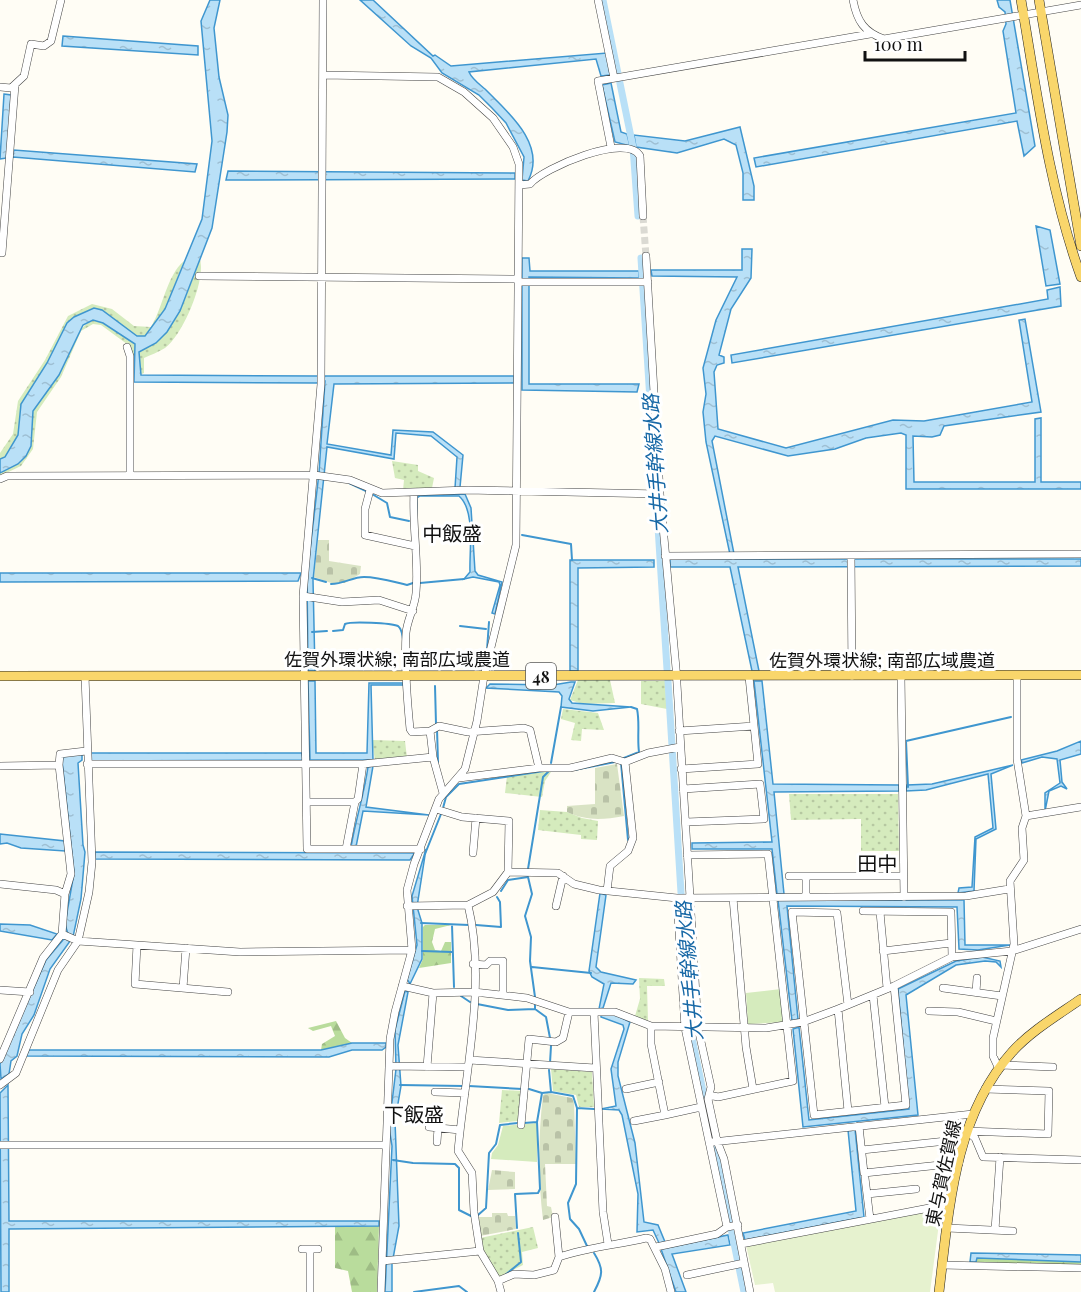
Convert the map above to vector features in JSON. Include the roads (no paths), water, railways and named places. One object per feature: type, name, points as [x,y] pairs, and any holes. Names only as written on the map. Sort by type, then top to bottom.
[{"type":"main road","points":[[1021,0],[1046,147],[1065,225],[1081,277]]},
{"type":"main road","points":[[1039,0],[1081,246]]},
{"type":"main road","name":"佐賀外環状線; 南部広域農道","points":[[0,676],[1081,675]]},
{"type":"main road","name":"東与賀佐賀線","points":[[939,1292],[950,1204],[959,1163],[973,1114],[985,1089],[1014,1050],[1081,999]]},
{"type":"street","points":[[0,87],[7,89],[15,86],[24,76],[31,44],[44,46],[51,41],[62,0]]},
{"type":"street","points":[[323,0],[322,374],[303,596],[307,849],[421,849]]},
{"type":"street","points":[[598,0],[618,77]]},
{"type":"street","points":[[854,0],[856,15],[870,34]]},
{"type":"street","points":[[611,147],[598,81],[870,34],[885,39],[903,37],[1081,5]]},
{"type":"street","points":[[323,75],[438,77],[480,104],[505,133],[519,164],[522,281],[516,545],[484,676],[475,731],[465,769],[443,794],[407,890],[413,906],[412,950],[390,1039],[395,1066],[384,1144],[381,1292]]},
{"type":"street","points":[[2,253],[15,86]]},
{"type":"street","points":[[519,185],[530,184],[537,177],[611,147],[634,151],[640,156],[643,216]]},
{"type":"street","points":[[646,256],[645,282],[656,494],[671,601],[679,731],[674,747],[681,769],[686,822],[687,855],[684,897],[692,1028],[701,1107],[713,1142],[733,1226],[741,1244],[740,1264],[750,1292]]},
{"type":"street","points":[[199,276],[645,282]]},
{"type":"street","points":[[127,347],[130,356],[130,476]]},
{"type":"street","points":[[0,479],[7,476],[314,475],[350,480],[382,493],[468,490],[517,494],[656,494]]},
{"type":"street","points":[[370,490],[365,509],[365,535],[415,546]]},
{"type":"street","points":[[414,492],[417,579],[413,611],[406,632],[410,729],[412,732],[430,731],[447,726],[475,731],[524,728],[530,730],[539,768]]},
{"type":"street","points":[[665,556],[851,557],[1081,554]]},
{"type":"street","points":[[851,557],[852,676]]},
{"type":"street","points":[[303,596],[315,596],[342,602],[379,600],[413,611]]},
{"type":"street","points":[[1017,675],[1017,759],[1026,816],[1022,828],[1024,860],[1010,881],[1014,944],[996,1021],[993,1056],[1000,1067],[1053,1067]]},
{"type":"street","points":[[0,1085],[16,1072],[88,892],[92,862],[85,676]]},
{"type":"street","points":[[901,676],[904,897]]},
{"type":"street","points":[[681,769],[758,764],[749,677]]},
{"type":"street","points":[[679,731],[754,726]]},
{"type":"street","points":[[430,731],[433,757],[443,794]]},
{"type":"street","points":[[459,778],[539,768],[570,768],[612,758],[625,762],[674,747]]},
{"type":"street","points":[[69,938],[65,894],[71,874],[59,765],[60,754],[86,750]]},
{"type":"street","points":[[87,764],[363,764],[433,757]]},
{"type":"street","points":[[608,891],[610,866],[628,851],[632,842],[625,762]]},
{"type":"street","points":[[346,849],[355,802],[358,799],[363,764]]},
{"type":"street","points":[[0,766],[59,765]]},
{"type":"street","points":[[683,789],[760,784],[764,819],[686,822]]},
{"type":"street","points":[[306,802],[355,802]]},
{"type":"street","points":[[1026,816],[1081,807]]},
{"type":"street","points":[[413,906],[468,905],[493,892],[508,872],[509,821],[476,818],[436,810]]},
{"type":"street","points":[[473,853],[476,818]]},
{"type":"street","points":[[687,855],[768,854],[793,1082],[718,1096],[709,1095]]},
{"type":"street","points":[[508,872],[542,871],[563,876],[574,884],[599,890],[684,897],[966,896],[1009,889]]},
{"type":"street","points":[[556,906],[563,876]]},
{"type":"street","points":[[789,876],[903,876]]},
{"type":"street","points":[[806,876],[806,897]]},
{"type":"street","points":[[0,884],[56,890],[65,894]]},
{"type":"street","points":[[684,897],[692,1028],[711,1087],[709,1095],[713,1142],[724,1158],[733,1226]]},
{"type":"street","points":[[733,898],[744,1028],[753,1089]]},
{"type":"street","points":[[468,905],[474,928],[474,992],[458,1151],[472,1173],[474,1212],[480,1251],[498,1281],[501,1292]]},
{"type":"street","points":[[864,911],[951,912],[952,957]]},
{"type":"street","points":[[848,1005],[837,913],[792,912],[814,1115],[906,1105],[891,987],[883,951],[880,912]]},
{"type":"street","points":[[402,986],[433,993],[474,992],[527,998],[569,1011],[615,1012],[651,1026],[744,1028],[787,1026],[873,995],[952,957],[1012,951],[1081,928]]},
{"type":"street","points":[[0,1059],[43,958],[69,938],[240,952],[412,950]]},
{"type":"street","points":[[883,951],[951,943]]},
{"type":"street","points":[[136,945],[135,984],[228,992]]},
{"type":"street","points":[[183,988],[186,948]]},
{"type":"street","points":[[473,964],[486,965],[490,962],[503,961],[503,995]]},
{"type":"street","points":[[976,992],[977,978]]},
{"type":"street","points":[[943,988],[1002,996]]},
{"type":"street","points":[[0,990],[30,992]]},
{"type":"street","points":[[427,1067],[433,993]]},
{"type":"street","points":[[873,995],[885,1107]]},
{"type":"street","points":[[838,1009],[848,1111]]},
{"type":"street","points":[[521,1123],[530,1039],[556,1042],[563,1038],[569,1011]]},
{"type":"street","points":[[929,1011],[958,1012],[996,1021]]},
{"type":"street","points":[[594,1012],[603,1212],[608,1244]]},
{"type":"street","points":[[651,1026],[651,1044],[665,1115]]},
{"type":"street","points":[[395,1066],[427,1067],[468,1064],[596,1068]]},
{"type":"street","points":[[626,1089],[658,1082]]},
{"type":"street","points":[[862,1150],[966,1135],[1048,1134],[1049,1091],[985,1089]]},
{"type":"street","points":[[435,1092],[465,1093]]},
{"type":"street","points":[[634,1122],[701,1107]]},
{"type":"street","points":[[713,1142],[973,1114]]},
{"type":"street","points":[[859,1126],[864,1173],[959,1163]]},
{"type":"street","points":[[429,1127],[460,1130]]},
{"type":"street","points":[[437,1142],[438,1128]]},
{"type":"street","points":[[966,1135],[975,1138],[981,1155],[1081,1160]]},
{"type":"street","points":[[0,1145],[384,1144]]},
{"type":"street","points":[[995,1230],[1000,1157]]},
{"type":"street","points":[[865,1178],[870,1219]]},
{"type":"street","points":[[867,1194],[916,1189]]},
{"type":"street","points":[[741,1244],[950,1204]]},
{"type":"street","points":[[498,1281],[514,1274],[534,1275],[554,1270],[559,1257],[555,1217]]},
{"type":"street","points":[[656,1247],[717,1234],[733,1226]]},
{"type":"street","points":[[947,1228],[1013,1231]]},
{"type":"street","points":[[559,1257],[608,1244],[615,1246],[650,1239],[656,1247],[671,1292]]},
{"type":"street","points":[[310,1249],[310,1292]]},
{"type":"street","points":[[382,1261],[480,1251]]},
{"type":"street","points":[[687,1275],[740,1264]]},
{"type":"street","points":[[942,1265],[1081,1268]]},
{"type":"water","points":[[210,0],[220,0],[214,28],[219,77],[228,115],[212,228],[180,311],[167,332],[156,343],[139,352],[141,375],[318,376],[324,378],[325,376],[514,376],[514,383],[334,384],[327,444],[391,455],[393,430],[433,432],[463,455],[460,487],[455,488],[457,457],[431,436],[396,433],[394,459],[327,447],[313,580],[315,671],[308,671],[307,576],[319,473],[325,381],[318,383],[134,382],[135,344],[103,323],[93,320],[83,325],[59,375],[33,411],[31,446],[26,456],[18,464],[0,473],[0,459],[5,457],[18,435],[21,404],[47,363],[67,323],[74,317],[94,308],[102,310],[137,336],[145,336],[165,309],[202,219],[212,141],[201,21]]},
{"type":"water","points":[[360,0],[373,0],[433,56],[435,55],[451,66],[607,53],[610,75],[601,76],[596,59],[469,72],[514,119],[529,142],[533,155],[533,168],[528,181],[522,180],[524,157],[506,123],[479,95],[442,73],[431,58],[411,46]]},
{"type":"water","points":[[997,0],[1010,0],[1035,146],[1024,156],[1017,121],[756,167],[754,158],[1016,113],[1003,31],[1006,24],[1005,12],[999,7]]},
{"type":"water","points":[[63,36],[198,46],[198,55],[62,46]]},
{"type":"water","points":[[611,83],[621,132],[627,134],[630,146],[615,142],[602,85]]},
{"type":"water","points":[[4,94],[11,95],[8,153],[13,154],[14,150],[197,164],[195,172],[13,157],[0,159]]},
{"type":"water","points":[[740,127],[754,186],[754,200],[743,200],[743,173],[736,145],[724,139],[677,153],[636,147],[634,135],[685,141]]},
{"type":"water","points":[[228,171],[515,173],[515,179],[226,180]]},
{"type":"water","points":[[1036,226],[1050,230],[1060,284],[1046,286]]},
{"type":"water","points":[[742,249],[752,249],[751,278],[731,309],[719,355],[724,357],[724,363],[717,365],[714,372],[718,429],[786,448],[893,420],[924,421],[1032,402],[1019,320],[1025,319],[1041,412],[944,426],[940,435],[932,437],[913,436],[914,482],[1035,482],[1035,419],[1041,418],[1041,482],[1081,482],[1081,489],[906,489],[906,435],[901,433],[866,438],[835,449],[788,456],[715,436],[712,441],[735,559],[1081,559],[1081,566],[738,567],[759,671],[752,671],[730,567],[670,567],[670,559],[731,559],[706,442],[703,412],[706,394],[703,368],[716,320],[737,277],[652,276],[651,270],[742,270]]},
{"type":"water","points":[[522,258],[529,258],[530,271],[639,271],[639,278],[529,277],[529,384],[639,384],[637,392],[522,390]]},
{"type":"water","points":[[1060,287],[1061,306],[732,363],[731,355],[1048,299],[1047,290]]},
{"type":"water","points":[[465,494],[471,508],[475,571],[478,575],[502,582],[495,614],[492,613],[499,582],[473,577],[464,579],[470,572],[470,521],[468,511],[459,496],[420,496],[417,498],[417,520],[415,498],[419,495]]},
{"type":"water","points":[[570,560],[654,560],[654,567],[578,568],[578,671],[570,671]]},
{"type":"water","points":[[0,573],[301,573],[298,581],[0,582]]},
{"type":"water","points":[[308,681],[315,681],[316,753],[367,753],[369,683],[404,683],[403,685],[371,685],[373,760],[310,760]]},
{"type":"water","points":[[754,681],[762,681],[773,784],[899,785],[899,791],[774,792],[784,894],[777,894],[772,849],[692,849],[692,843],[772,842]]},
{"type":"water","points":[[575,682],[569,699],[572,703],[631,707],[593,711],[561,707],[562,696],[559,692],[486,688],[490,684],[553,685]]},
{"type":"water","points":[[1081,741],[1081,754],[1060,760],[1062,782],[1067,789],[1061,786],[1049,791],[1045,811],[1045,793],[1060,783],[1057,759],[1042,757],[1022,763],[1021,760],[1057,751]]},
{"type":"water","points":[[91,753],[302,753],[303,760],[91,761]]},
{"type":"water","points":[[82,754],[82,760],[78,763],[85,852],[81,899],[73,937],[50,969],[34,1015],[22,1034],[17,1056],[11,1061],[9,1074],[1,1079],[0,1064],[46,960],[68,934],[65,924],[74,873],[62,761],[63,755]]},
{"type":"water","points":[[1013,765],[991,774],[996,829],[976,839],[974,891],[958,893],[959,888],[972,887],[975,837],[993,828],[988,774],[926,790],[906,791],[907,785],[932,784]]},
{"type":"water","points":[[373,766],[366,807],[429,815],[363,811],[356,847],[351,847],[368,767]]},
{"type":"water","points":[[0,834],[65,841],[65,851],[0,844]]},
{"type":"water","points":[[426,849],[417,907],[422,923],[422,959],[410,984],[407,979],[417,945],[412,896]]},
{"type":"water","points":[[95,852],[414,854],[410,860],[95,859]]},
{"type":"water","points":[[600,893],[606,895],[596,967],[601,972],[636,980],[633,984],[611,983],[603,1008],[599,1009],[604,984],[592,977],[589,971]]},
{"type":"water","points":[[778,900],[964,900],[965,945],[1010,945],[978,950],[959,949],[957,907],[787,906],[798,1019],[792,1021]]},
{"type":"water","points":[[0,924],[30,925],[57,934],[52,940],[0,931]]},
{"type":"water","points":[[982,957],[1000,961],[1001,967],[996,962],[985,961],[956,965],[906,995],[918,1115],[803,1127],[793,1029],[799,1027],[809,1120],[909,1109],[898,989],[956,961]]},
{"type":"water","points":[[405,991],[408,992],[398,1045],[401,1086],[395,1121],[399,1226],[392,1264],[392,1292],[385,1292],[392,1146],[389,1127],[396,1069],[395,1030]]},
{"type":"water","points":[[601,1014],[616,1015],[630,1022],[618,1062],[618,1076],[635,1143],[644,1222],[658,1225],[665,1242],[659,1243],[653,1230],[637,1232],[638,1194],[622,1115],[619,1110],[601,1109],[616,1106],[611,1069],[624,1029],[623,1025],[601,1017]]},
{"type":"water","points":[[352,1043],[386,1043],[386,1047],[382,1050],[352,1050],[329,1057],[26,1056],[29,1050],[321,1050]]},
{"type":"water","points":[[8,1085],[9,1221],[379,1221],[379,1226],[9,1229],[9,1292],[1,1292],[0,1093]]},
{"type":"water","points":[[855,1129],[864,1217],[745,1240],[743,1233],[856,1211],[848,1130]]},
{"type":"water","points":[[728,1235],[730,1245],[672,1254],[686,1292],[676,1292],[661,1249]]},
{"type":"water","points":[[971,1253],[1081,1255],[1081,1262],[977,1258],[976,1262],[970,1262]]},
{"type":"waterway","name":"大井手幹線水路","points":[[603,0],[633,147],[638,216]]},
{"type":"waterway","name":"大井手幹線水路","points":[[641,258],[667,669]]},
{"type":"waterway","points":[[349,483],[366,491]]},
{"type":"waterway","points":[[372,494],[387,503],[390,517],[409,521]]},
{"type":"waterway","points":[[522,535],[571,544],[572,560]]},
{"type":"waterway","points":[[331,584],[364,577],[407,585],[413,583]]},
{"type":"waterway","points":[[312,578],[326,582]]},
{"type":"waterway","points":[[420,583],[464,579]]},
{"type":"waterway","points":[[479,669],[487,650],[489,622]]},
{"type":"waterway","points":[[333,631],[343,630],[345,624],[349,623],[388,624],[398,626],[403,639]]},
{"type":"waterway","points":[[460,626],[486,629]]},
{"type":"waterway","points":[[312,632],[327,631]]},
{"type":"waterway","name":"大井手幹線水路","points":[[668,681],[689,1023],[744,1292]]},
{"type":"waterway","points":[[435,686],[436,724]]},
{"type":"waterway","points":[[551,763],[561,707]]},
{"type":"waterway","points":[[624,758],[639,752],[637,709],[631,707]]},
{"type":"waterway","points":[[908,787],[906,741],[1011,717]]},
{"type":"waterway","points":[[437,729],[438,762]]},
{"type":"waterway","points":[[574,770],[615,762]]},
{"type":"waterway","points":[[621,763],[628,840]]},
{"type":"waterway","points":[[443,808],[446,797],[459,784],[544,771]]},
{"type":"waterway","points":[[528,869],[543,777],[549,771]]},
{"type":"waterway","points":[[425,854],[441,814]]},
{"type":"waterway","points":[[501,891],[508,880],[528,877],[532,894],[525,916],[531,937],[530,961],[535,997]]},
{"type":"waterway","points":[[476,925],[501,927],[500,902],[497,897]]},
{"type":"waterway","points":[[421,923],[469,925]]},
{"type":"waterway","points":[[452,925],[454,987]]},
{"type":"waterway","points":[[422,951],[452,952]]},
{"type":"waterway","points":[[532,967],[591,973]]},
{"type":"waterway","points":[[461,996],[470,1002]]},
{"type":"waterway","points":[[477,1004],[508,1010],[535,1009]]},
{"type":"waterway","points":[[535,1005],[535,1009],[546,1017],[550,1038]]},
{"type":"waterway","points":[[550,1063],[551,1046]]},
{"type":"waterway","points":[[549,1070],[551,1092],[573,1096],[577,1108],[576,1184],[568,1203],[570,1219],[579,1229],[587,1246]]},
{"type":"waterway","points":[[400,1085],[463,1086]]},
{"type":"waterway","points":[[469,1086],[522,1089]]},
{"type":"waterway","points":[[529,1089],[542,1093]]},
{"type":"waterway","points":[[524,1123],[537,1122],[542,1093],[551,1092]]},
{"type":"waterway","points":[[577,1108],[594,1109]]},
{"type":"waterway","points":[[517,1228],[515,1194],[538,1193],[540,1189],[537,1122]]},
{"type":"waterway","points":[[478,1215],[486,1208],[489,1153],[496,1144],[500,1125],[518,1123]]},
{"type":"waterway","points":[[393,1160],[455,1164],[459,1168],[459,1210],[471,1216]]},
{"type":"waterway","points":[[505,1275],[521,1262],[518,1233]]},
{"type":"waterway","points":[[594,1253],[601,1272],[594,1292]]},
{"type":"waterway","points":[[414,1292],[459,1286],[467,1292]]},
{"type":"tunnel","points":[[643,216],[646,256]]},
{"type":"district","name":"中飯盛","points":[[452,532]]},
{"type":"district","name":"田中","points":[[877,862]]},
{"type":"district","name":"下飯盛","points":[[414,1113]]}]
